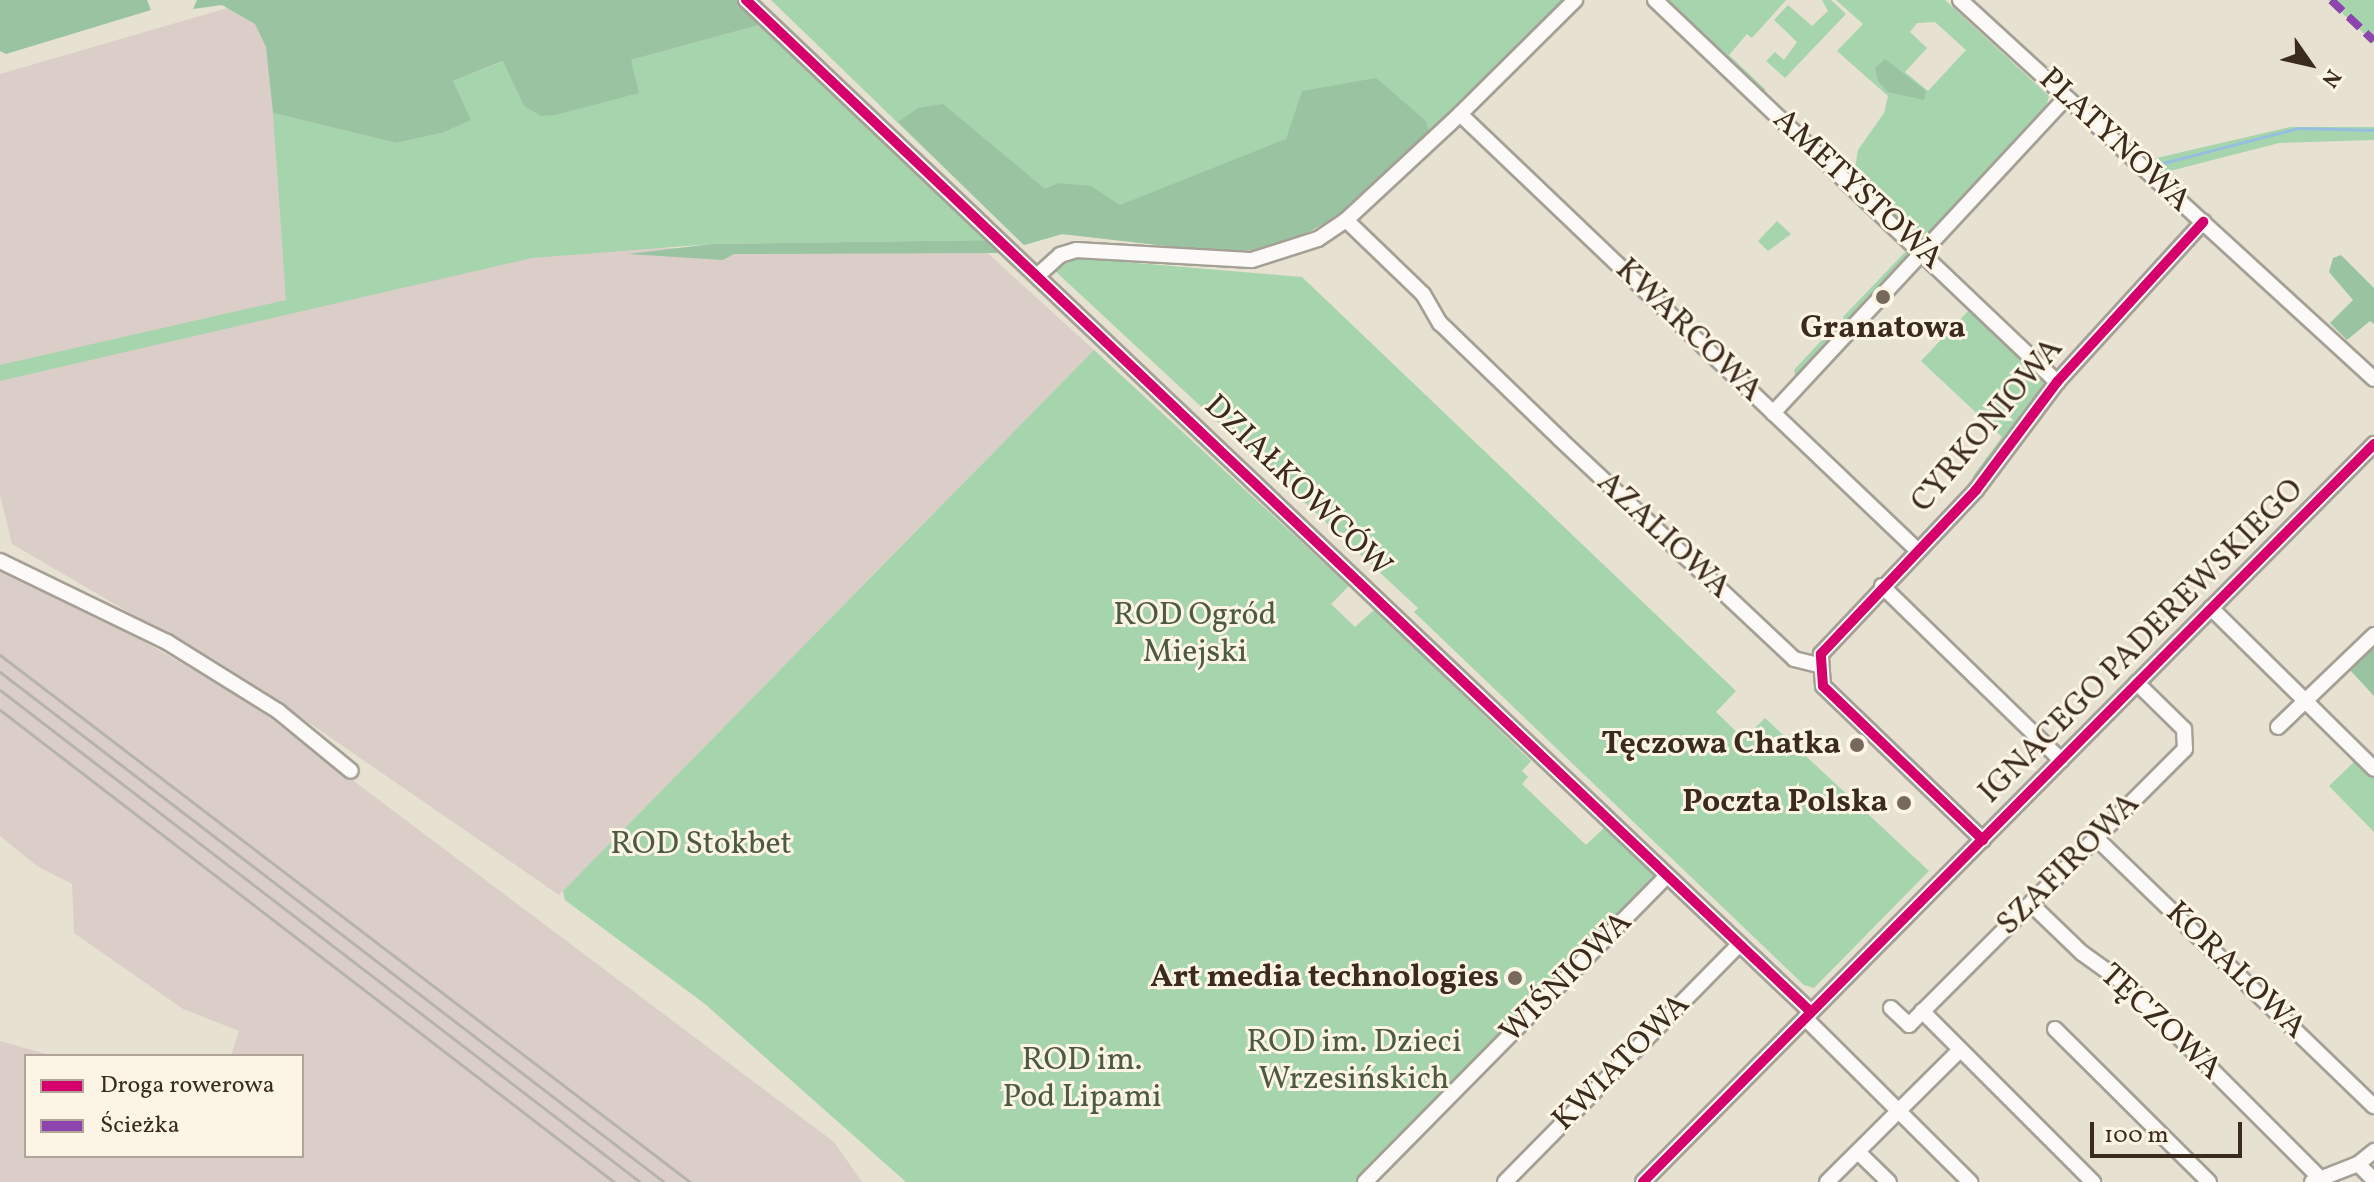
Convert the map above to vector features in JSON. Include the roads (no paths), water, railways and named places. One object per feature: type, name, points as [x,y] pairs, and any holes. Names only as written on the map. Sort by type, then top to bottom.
[{"type":"street","name":"DZIAŁKOWCÓW","points":[[746,0],[1740,944],[1970,1182]]},
{"type":"street","points":[[1037,276],[1060,255],[1092,248],[1252,260],[1318,239],[1346,220],[1460,114],[1575,0]]},
{"type":"street","name":"AMETYSTOWA","points":[[1655,0],[1925,253],[2057,382]]},
{"type":"street","name":"PLATYNOWA","points":[[1960,0],[2374,379]]},
{"type":"street","points":[[1773,413],[2066,98]]},
{"type":"street","name":"KWARCOWA","points":[[1460,114],[1916,549]]},
{"type":"street","name":"AZALIOWA","points":[[1346,220],[1423,294],[1440,323],[1593,470],[1794,659],[1818,665]]},
{"type":"street","name":"CYRKONIOWA","points":[[1818,665],[1826,648],[1916,549],[1976,490],[2057,382],[2203,222]]},
{"type":"street","name":"IGNACEGO PADEREWSKIEGO","points":[[1643,1182],[2374,444]]},
{"type":"street","points":[[0,561],[167,642],[278,711],[351,771]]},
{"type":"street","points":[[1882,586],[2061,760]]},
{"type":"street","points":[[2211,608],[2374,769]]},
{"type":"street","points":[[2278,727],[2374,635]]},
{"type":"street","points":[[1818,665],[1823,686],[1983,840]]},
{"type":"street","name":"SZAFIROWA","points":[[1922,1011],[2188,742],[2184,729],[2137,683]]},
{"type":"street","name":"KORALOWA","points":[[2096,838],[2374,1106]]},
{"type":"street","name":"WIŚNIOWA","points":[[1365,1182],[1667,876]]},
{"type":"street","name":"TĘCZOWA","points":[[2031,904],[2082,953],[2128,986],[2316,1180],[2358,1164]]},
{"type":"street","name":"KWIATOWA","points":[[1505,1182],[1740,944]]},
{"type":"street","points":[[1891,1008],[1909,1025],[1922,1011],[2093,1182]]},
{"type":"street","points":[[2055,1029],[2209,1182]]},
{"type":"street","points":[[1827,1182],[1960,1050]]},
{"type":"street","points":[[2374,1151],[2358,1164],[2374,1180]]},
{"type":"street","points":[[1858,1152],[1889,1182]]},
{"type":"waterway","points":[[2155,165],[2298,128],[2374,130]]},
{"type":"railway","points":[[0,655],[690,1182]]},
{"type":"railway","points":[[0,672],[664,1182]]},
{"type":"railway","points":[[0,690],[640,1182]]},
{"type":"railway","points":[[0,710],[614,1182]]},
{"type":"place","name":"Granatowa","points":[[1883,297]]},
{"type":"place","name":"Tęczowa Chatka","points":[[1857,745]]},
{"type":"place","name":"Poczta Polska","points":[[1904,803]]},
{"type":"place","name":"Art media technologies","points":[[1515,978]]},
{"type":"park label","name":"ROD Ogród Miejski","points":[[1195,636]]},
{"type":"park label","name":"ROD Stokbet","points":[[701,845]]},
{"type":"park label","name":"ROD im. Dzieci Wrzesińskich","points":[[1354,1062]]},
{"type":"park label","name":"ROD im. Pod Lipami","points":[[1082,1080]]}]
